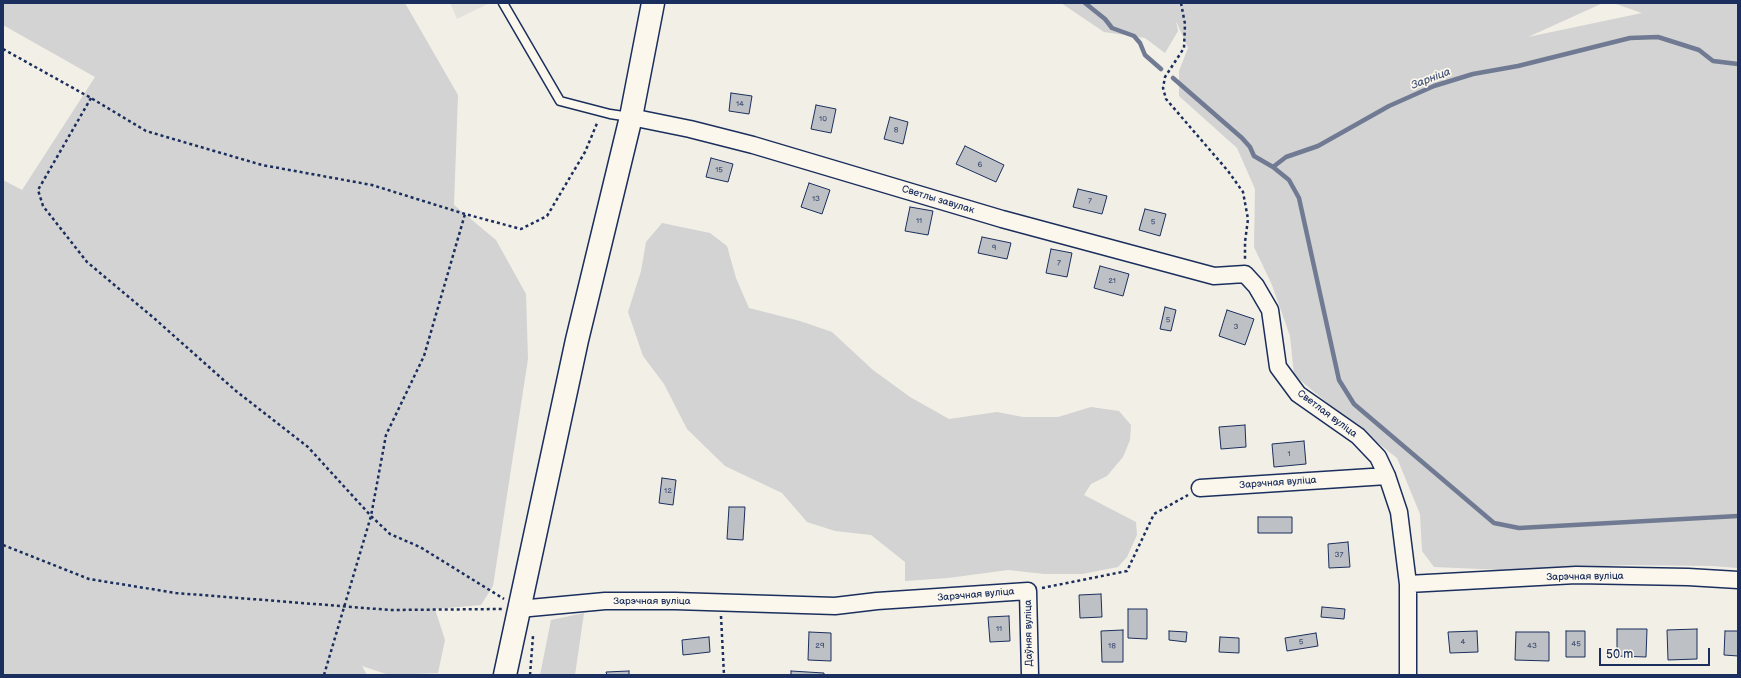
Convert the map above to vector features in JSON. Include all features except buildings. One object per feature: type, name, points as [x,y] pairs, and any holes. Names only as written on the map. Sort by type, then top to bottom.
[{"type":"main road","points":[[505,675],[527,608],[577,340],[640,119],[653,3]]},
{"type":"street","name":"Светлы завулак","points":[[640,119],[753,145],[1002,219],[1214,276],[1245,274]]},
{"type":"street","name":"Светлая вуліца","points":[[1245,274],[1256,286],[1270,310],[1278,367],[1298,394],[1358,436],[1378,457],[1387,476],[1399,512],[1408,584],[1408,675]]},
{"type":"street","name":"Зарэчная вуліца","points":[[1200,488],[1387,476]]},
{"type":"street","name":"Зарэчная вуліца","points":[[1408,584],[1576,575],[1688,577],[1738,580]]},
{"type":"street","name":"Зарэчная вуліца","points":[[527,608],[605,601],[720,602],[834,606],[877,601],[1028,591]]},
{"type":"street","name":"Даўняя вуліца","points":[[1028,591],[1030,675]]},
{"type":"lane","points":[[503,3],[560,101],[610,114],[640,119]]},
{"type":"path","points":[[1181,3],[1186,24],[1184,48],[1165,76],[1163,88],[1166,99],[1228,171],[1243,192],[1248,219],[1245,242],[1245,274]]},
{"type":"path","points":[[3,49],[91,98],[146,132],[262,165],[372,185],[465,214],[521,229],[547,216],[585,152],[599,119],[610,114]]},
{"type":"path","points":[[91,98],[38,190],[43,206],[87,262],[155,319],[236,391],[308,447],[371,516],[390,534],[420,547],[527,608]]},
{"type":"path","points":[[324,675],[371,516],[386,435],[424,356],[465,214]]},
{"type":"path","name":"Зарэчная вуліца","points":[[1028,591],[1127,571],[1154,514],[1200,488]]},
{"type":"path","points":[[3,544],[89,579],[176,593],[344,605],[390,610],[527,608]]},
{"type":"path","points":[[720,602],[724,675]]},
{"type":"path","points":[[527,608],[530,675]]},
{"type":"shaded area","points":[[3,3],[405,3],[458,95],[454,205],[496,240],[526,294],[528,359],[493,586],[481,605],[435,609],[445,640],[438,673],[389,675],[362,666],[367,675],[3,675],[3,180],[22,190],[95,77],[3,25]]},
{"type":"shaded area","points":[[450,3],[490,3],[457,19]]},
{"type":"shaded area","points":[[1061,3],[1603,3],[1528,37],[1642,13],[1613,3],[1738,3],[1738,568],[1712,566],[1629,565],[1504,570],[1434,567],[1422,551],[1420,514],[1397,458],[1338,412],[1294,375],[1290,336],[1272,285],[1254,247],[1255,189],[1237,148],[1179,96],[1179,71],[1188,48],[1176,21],[1178,31],[1165,53],[1145,38],[1104,32]]},
{"type":"shaded area","points":[[662,223],[710,233],[727,246],[736,278],[749,308],[800,321],[832,332],[873,370],[910,397],[949,419],[997,412],[1023,417],[1058,417],[1091,407],[1119,411],[1131,425],[1130,440],[1123,457],[1107,476],[1091,484],[1084,495],[1136,522],[1137,535],[1127,557],[1118,567],[1082,574],[1044,574],[1008,570],[948,578],[905,581],[905,562],[871,535],[835,531],[807,522],[782,493],[725,466],[687,429],[664,384],[643,356],[628,312],[641,271],[646,242]]},
{"type":"shaded area","points":[[584,613],[575,675],[540,675],[551,620]]},
{"type":"waterway","name":"Зарніца","points":[[1085,3],[1105,19],[1112,28],[1134,36],[1140,43],[1145,55],[1161,69]]},
{"type":"waterway","name":"Зарніца","points":[[1173,78],[1242,138],[1250,147],[1254,156],[1273,167],[1286,157],[1318,146],[1389,106],[1434,86],[1473,74],[1518,66],[1630,38],[1658,37],[1699,50],[1713,61],[1738,64]]},
{"type":"waterway","points":[[1273,167],[1289,180],[1299,198],[1339,380],[1354,404],[1494,523],[1519,528],[1738,516]]}]
